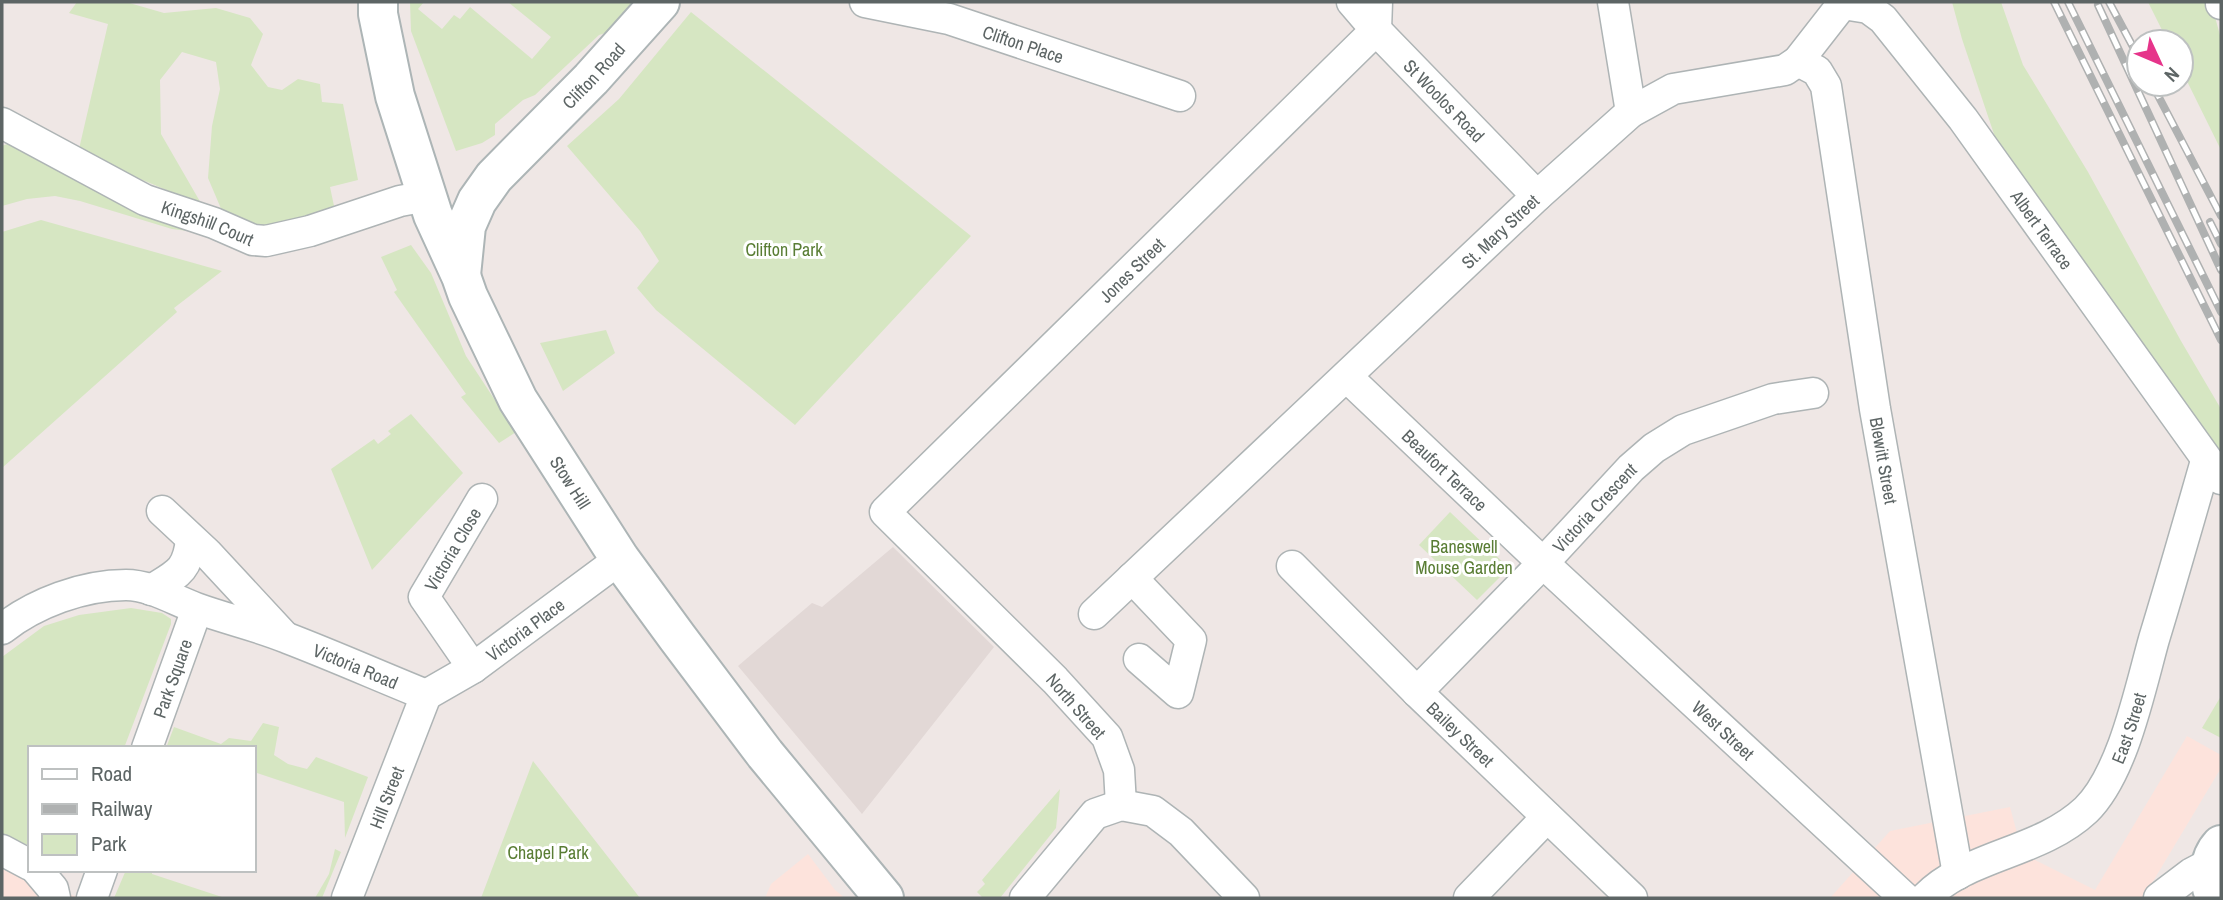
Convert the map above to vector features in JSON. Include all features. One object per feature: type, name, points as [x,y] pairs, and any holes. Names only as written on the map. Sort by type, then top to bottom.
[{"type":"street","name":"Stow Hill","points":[[378,2],[378,14],[395,96],[433,215],[518,400],[620,559],[870,892]]},
{"type":"street","name":"Clifton Road","points":[[461,276],[466,226],[477,201],[495,177],[591,79],[660,2]]},
{"type":"street","name":"Clifton Place","points":[[865,2],[949,19],[1180,96]]},
{"type":"street","name":"St Woolos Road","points":[[1352,2],[1377,16],[1537,196]]},
{"type":"street","points":[[1612,2],[1631,112]]},
{"type":"street","name":"St. Mary Street","points":[[1094,614],[1537,196],[1631,112],[1673,89],[1785,70],[1798,61],[1844,3]]},
{"type":"street","name":"Albert Terrace","points":[[1844,3],[1868,8],[1883,19],[1963,119],[2214,470]]},
{"type":"street","name":"Jones Street","points":[[885,512],[1377,16]]},
{"type":"street","name":"Blewitt Street","points":[[1798,61],[1817,71],[1826,86],[1877,423],[1958,874]]},
{"type":"street","name":"Kingshill Court","points":[[2,123],[145,200],[214,223],[253,240],[266,241],[310,231],[400,201],[423,181]]},
{"type":"street","name":"Clifton Road","points":[[423,181],[461,181],[489,169],[525,147]]},
{"type":"street","name":"Beaufort Terrace","points":[[1347,377],[1543,563]]},
{"type":"street","name":"Victoria Crescent","points":[[1417,692],[1631,468],[1654,448],[1683,430],[1773,399],[1813,393]]},
{"type":"street","name":"East Street","points":[[1925,898],[1958,874],[2059,831],[2087,809],[2106,784],[2135,707],[2214,470]]},
{"type":"street","name":"Victoria Close","points":[[473,668],[424,597],[482,499]]},
{"type":"street","name":"Victoria Road","points":[[162,511],[285,637]]},
{"type":"street","name":"North Street","points":[[885,512],[1055,680],[1107,737],[1119,770],[1121,805]]},
{"type":"street","points":[[2,629],[14,619],[42,605],[72,594],[104,586],[139,587],[182,569],[189,557],[191,539]]},
{"type":"street","name":"Victoria Place","points":[[425,695],[473,668],[620,559]]},
{"type":"street","name":"West Street","points":[[1543,563],[1905,898]]},
{"type":"street","name":"Bailey Street","points":[[1292,566],[1417,692],[1632,898]]},
{"type":"street","points":[[1132,578],[1191,640],[1178,693],[1139,659]]},
{"type":"street","name":"Victoria Road","points":[[139,587],[285,637],[425,695]]},
{"type":"street","name":"Park Square","points":[[148,746],[197,609]]},
{"type":"street","name":"Hill Street","points":[[347,898],[425,695]]},
{"type":"street","points":[[1025,898],[1095,814],[1121,805],[1153,811],[1181,832],[1244,898]]},
{"type":"street","points":[[1469,898],[1547,817]]},
{"type":"street","points":[[2,849],[28,864]]},
{"type":"street","points":[[2159,898],[2192,873],[2216,869]]},
{"type":"street","points":[[92,898],[101,872]]},
{"type":"shaded area","points":[[893,547],[994,647],[862,814],[738,666],[812,603],[822,607]]},
{"type":"shaded area","points":[[2187,736],[2221,755],[2221,768],[2143,898],[1830,898],[1890,831],[2010,807],[2024,859],[2035,860],[2095,890]]},
{"type":"shaded area","points":[[808,854],[835,890],[845,898],[765,898],[771,884]]},
{"type":"shaded area","points":[[2,869],[77,897],[2,898]]},
{"type":"green space","points":[[77,2],[126,2],[164,13],[216,8],[250,18],[263,34],[251,65],[268,87],[282,90],[298,79],[320,84],[322,102],[343,104],[358,180],[330,187],[337,220],[288,237],[225,218],[208,178],[212,126],[220,89],[216,62],[182,52],[160,80],[161,134],[202,205],[126,173],[79,149],[108,24],[69,13]]},
{"type":"green space","points":[[410,2],[424,2],[418,9],[442,29],[454,15],[460,19],[470,7],[532,59],[551,37],[508,2],[632,2],[615,30],[599,35],[535,95],[523,100],[495,124],[495,135],[482,143],[456,151],[411,31]]},
{"type":"green space","points":[[1952,2],[2001,2],[2023,65],[2088,172],[2221,409],[2221,455],[1996,140]]},
{"type":"green space","points":[[2148,2],[2211,2],[2221,39],[2221,150],[2195,97],[2195,28],[2161,28]]},
{"type":"green space","name":"Clifton Park","points":[[691,12],[971,236],[795,425],[656,310],[637,288],[659,261],[640,231],[567,146],[619,99]]},
{"type":"green space","points":[[15,141],[196,232],[172,229],[55,196],[27,199],[2,206],[2,146]]},
{"type":"green space","points":[[41,220],[222,271],[174,308],[177,312],[2,468],[2,232]]},
{"type":"green space","points":[[411,245],[431,273],[466,356],[516,432],[499,443],[461,397],[466,394],[394,292],[397,290],[381,257]]},
{"type":"green space","points":[[606,330],[615,353],[563,391],[540,343]]},
{"type":"green space","points":[[411,414],[463,473],[372,570],[331,469],[374,439],[378,444],[391,434],[388,431]]},
{"type":"green space","name":"Baneswell Mouse Garden","points":[[1450,512],[1509,568],[1477,600],[1419,545]]},
{"type":"green space","points":[[131,608],[162,613],[171,619],[171,624],[125,746],[28,746],[28,845],[2,834],[2,657],[44,626],[79,615]]},
{"type":"green space","points":[[2221,696],[2221,738],[2202,728]]},
{"type":"green space","points":[[263,723],[279,727],[274,755],[288,764],[307,769],[316,757],[368,777],[345,838],[344,802],[256,773],[256,746],[167,746],[174,727],[221,744],[229,738],[251,741]]},
{"type":"green space","name":"Chapel Park","points":[[533,761],[640,898],[481,898]]},
{"type":"green space","points":[[1060,789],[1056,828],[1000,898],[983,898],[977,892],[985,884],[982,880]]},
{"type":"green space","points":[[335,849],[341,852],[322,898],[315,898],[329,874]]},
{"type":"green space","points":[[125,872],[152,872],[225,898],[114,898]]},
{"type":"railway","points":[[2054,2],[2221,340]]},
{"type":"railway","points":[[2068,2],[2221,312]]},
{"type":"railway","points":[[2109,2],[2125,32]]},
{"type":"railway","points":[[2098,5],[2221,270]]},
{"type":"railway","points":[[2159,98],[2221,216]]},
{"type":"railway","points":[[2210,222],[2221,244]]}]
